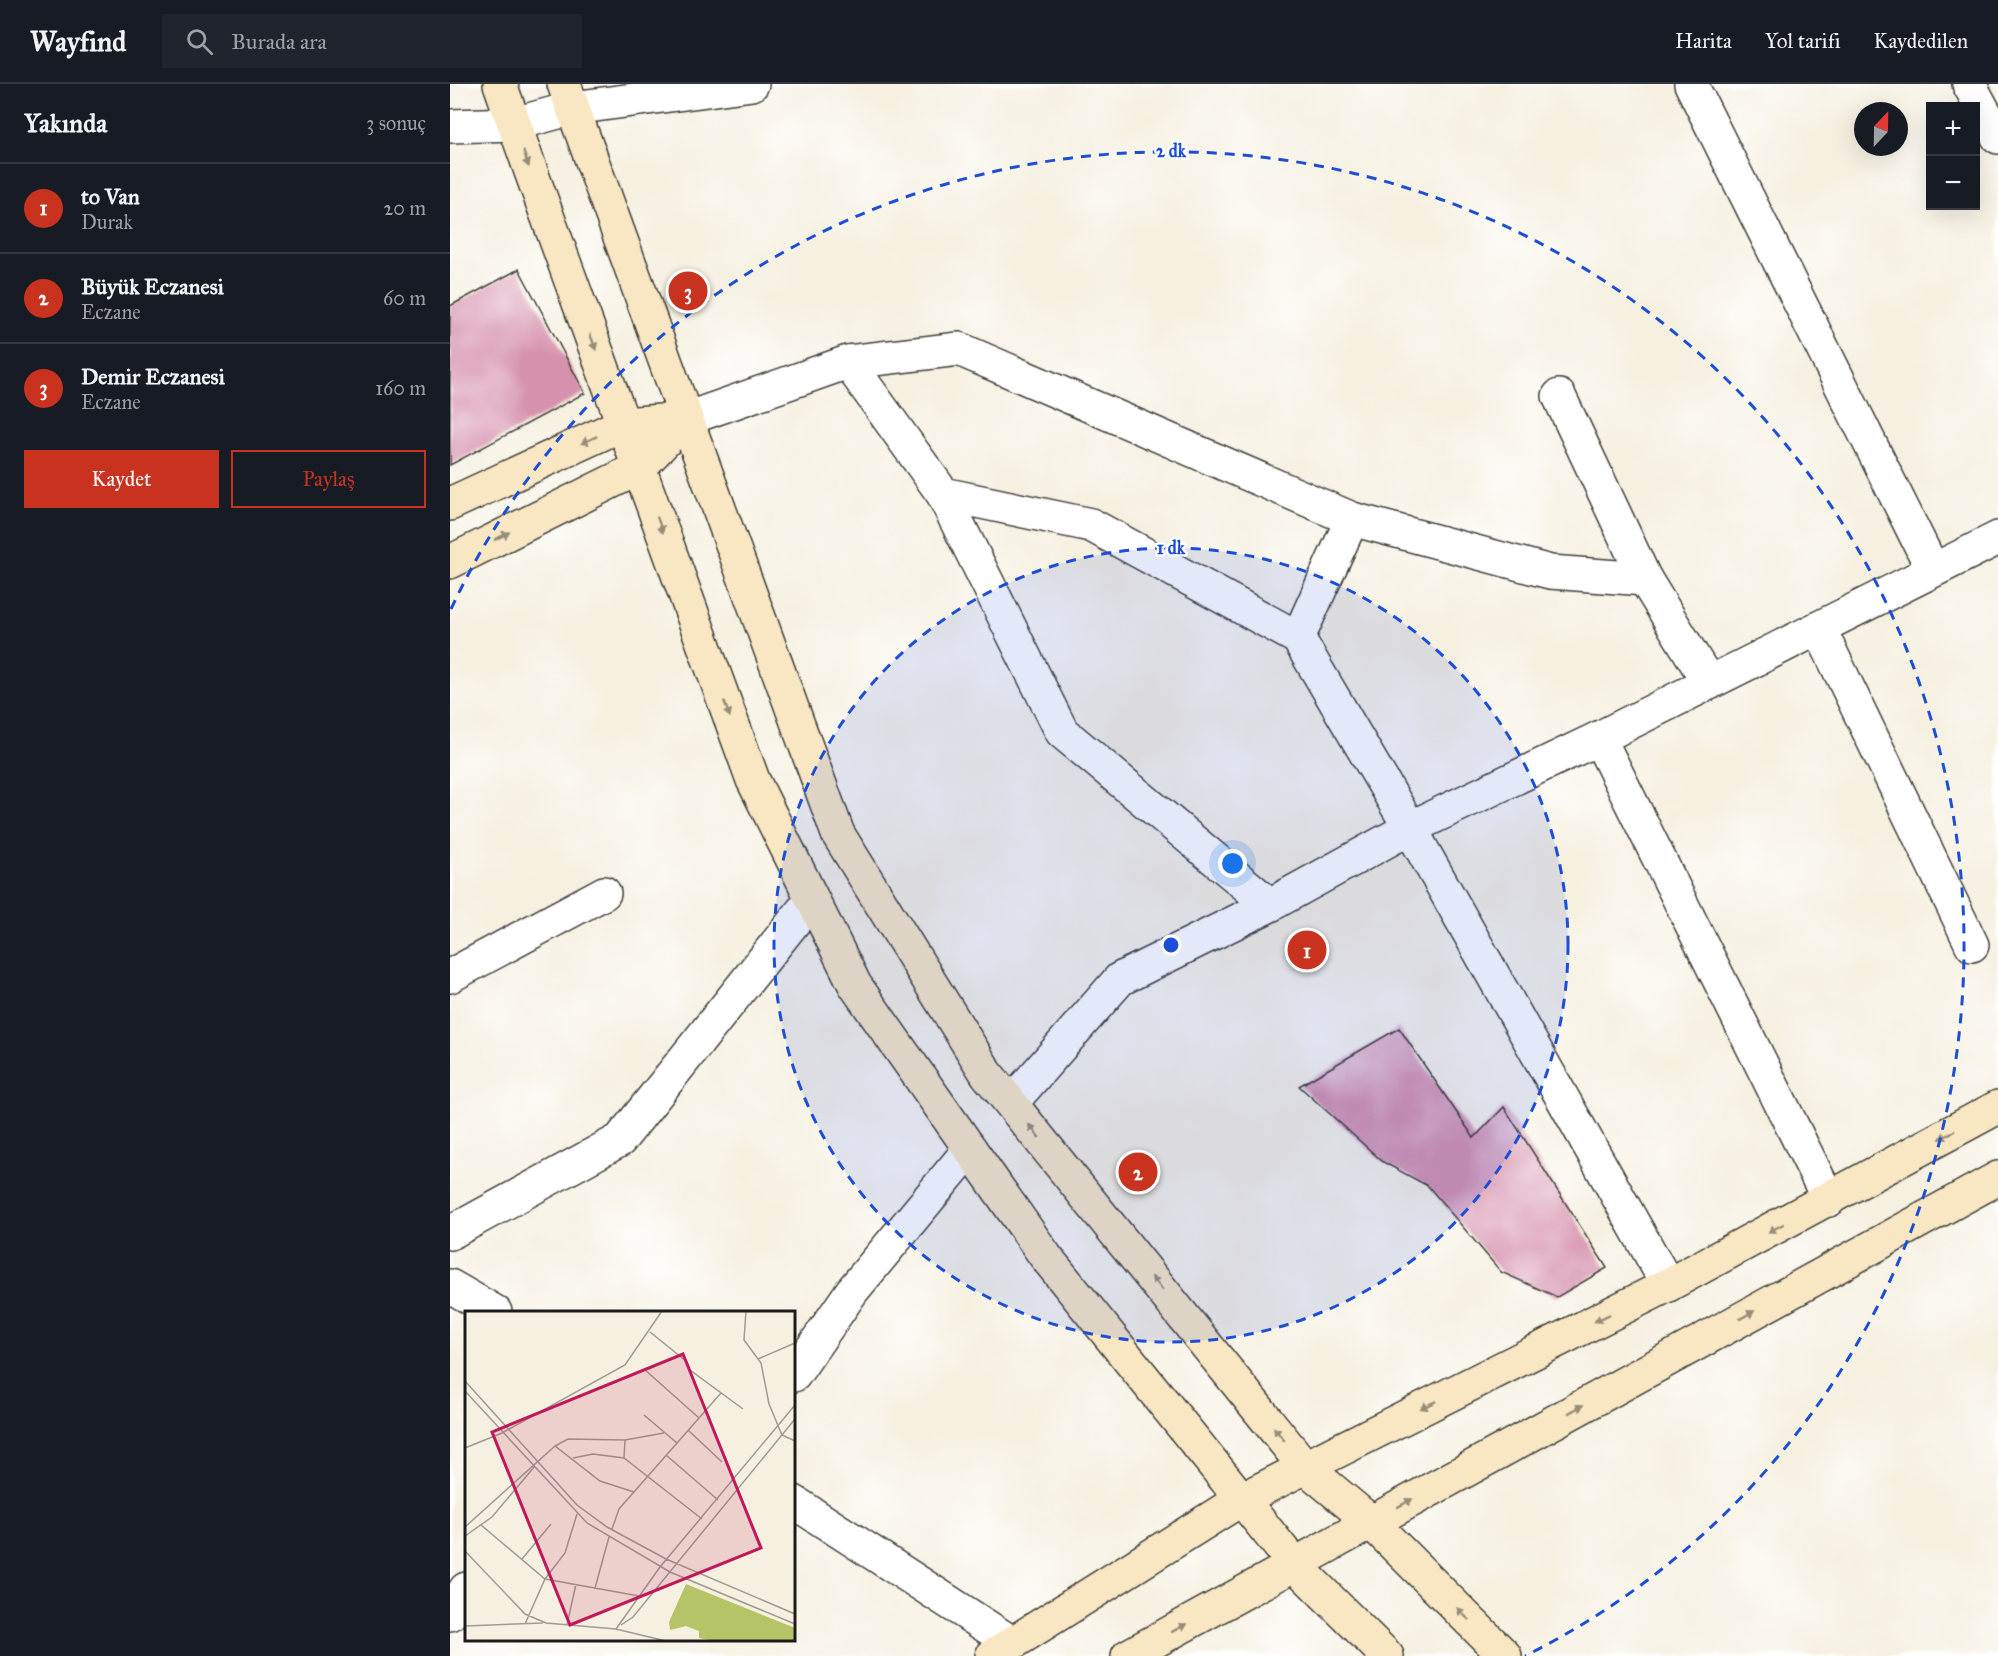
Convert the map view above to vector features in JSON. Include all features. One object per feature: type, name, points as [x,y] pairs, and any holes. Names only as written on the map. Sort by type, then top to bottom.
[{"type":"street","points":[[500,84],[753,780],[855,985],[1046,1257],[1294,1564],[1387,1656]]},
{"type":"street","points":[[450,126],[514,124],[568,96],[752,84]]},
{"type":"street","points":[[1691,84],[1934,570]]},
{"type":"street","points":[[1969,84],[1998,137]]},
{"type":"street","points":[[568,96],[838,834],[987,1074],[1305,1467],[1371,1522],[1505,1656]]},
{"type":"street","points":[[450,504],[623,424],[686,419],[848,362],[959,349],[1352,519],[1550,572],[1645,579]]},
{"type":"street","points":[[848,362],[943,494],[1062,732],[1270,905]]},
{"type":"street","points":[[1559,396],[1645,579],[1709,682]]},
{"type":"street","points":[[450,562],[639,468],[686,419]]},
{"type":"street","points":[[943,494],[1091,525],[1298,638],[1410,828],[1668,1285]]},
{"type":"street","points":[[1298,638],[1352,519]]},
{"type":"street","points":[[1011,1103],[1120,979],[1270,905],[1410,828],[1599,738],[1998,538]]},
{"type":"street","points":[[1819,628],[1972,945]]},
{"type":"street","points":[[1599,738],[1829,1200]]},
{"type":"street","points":[[450,976],[604,893]]},
{"type":"street","points":[[450,1233],[620,1140],[812,899]]},
{"type":"street","points":[[795,1503],[1002,1650],[1240,1500],[1668,1285],[1998,1107]]},
{"type":"street","points":[[795,1374],[852,1291],[970,1149]]},
{"type":"street","points":[[1128,1656],[1998,1178]]},
{"type":"street","points":[[450,1286],[493,1311]]},
{"type":"street","points":[[450,1614],[465,1591]]},
{"type":"building","points":[[519,269],[585,393],[450,465],[450,306]]},
{"type":"building","points":[[1399,1028],[1474,1138],[1504,1107],[1607,1268],[1557,1297],[1501,1272],[1428,1186],[1383,1162],[1299,1086]]},
{"type":"place","name":"Demir Eczanesi","points":[[688,291]]},
{"type":"place","name":"to Van","points":[[1307,950]]},
{"type":"place","name":"Büyük Eczanesi","points":[[1138,1172]]}]
